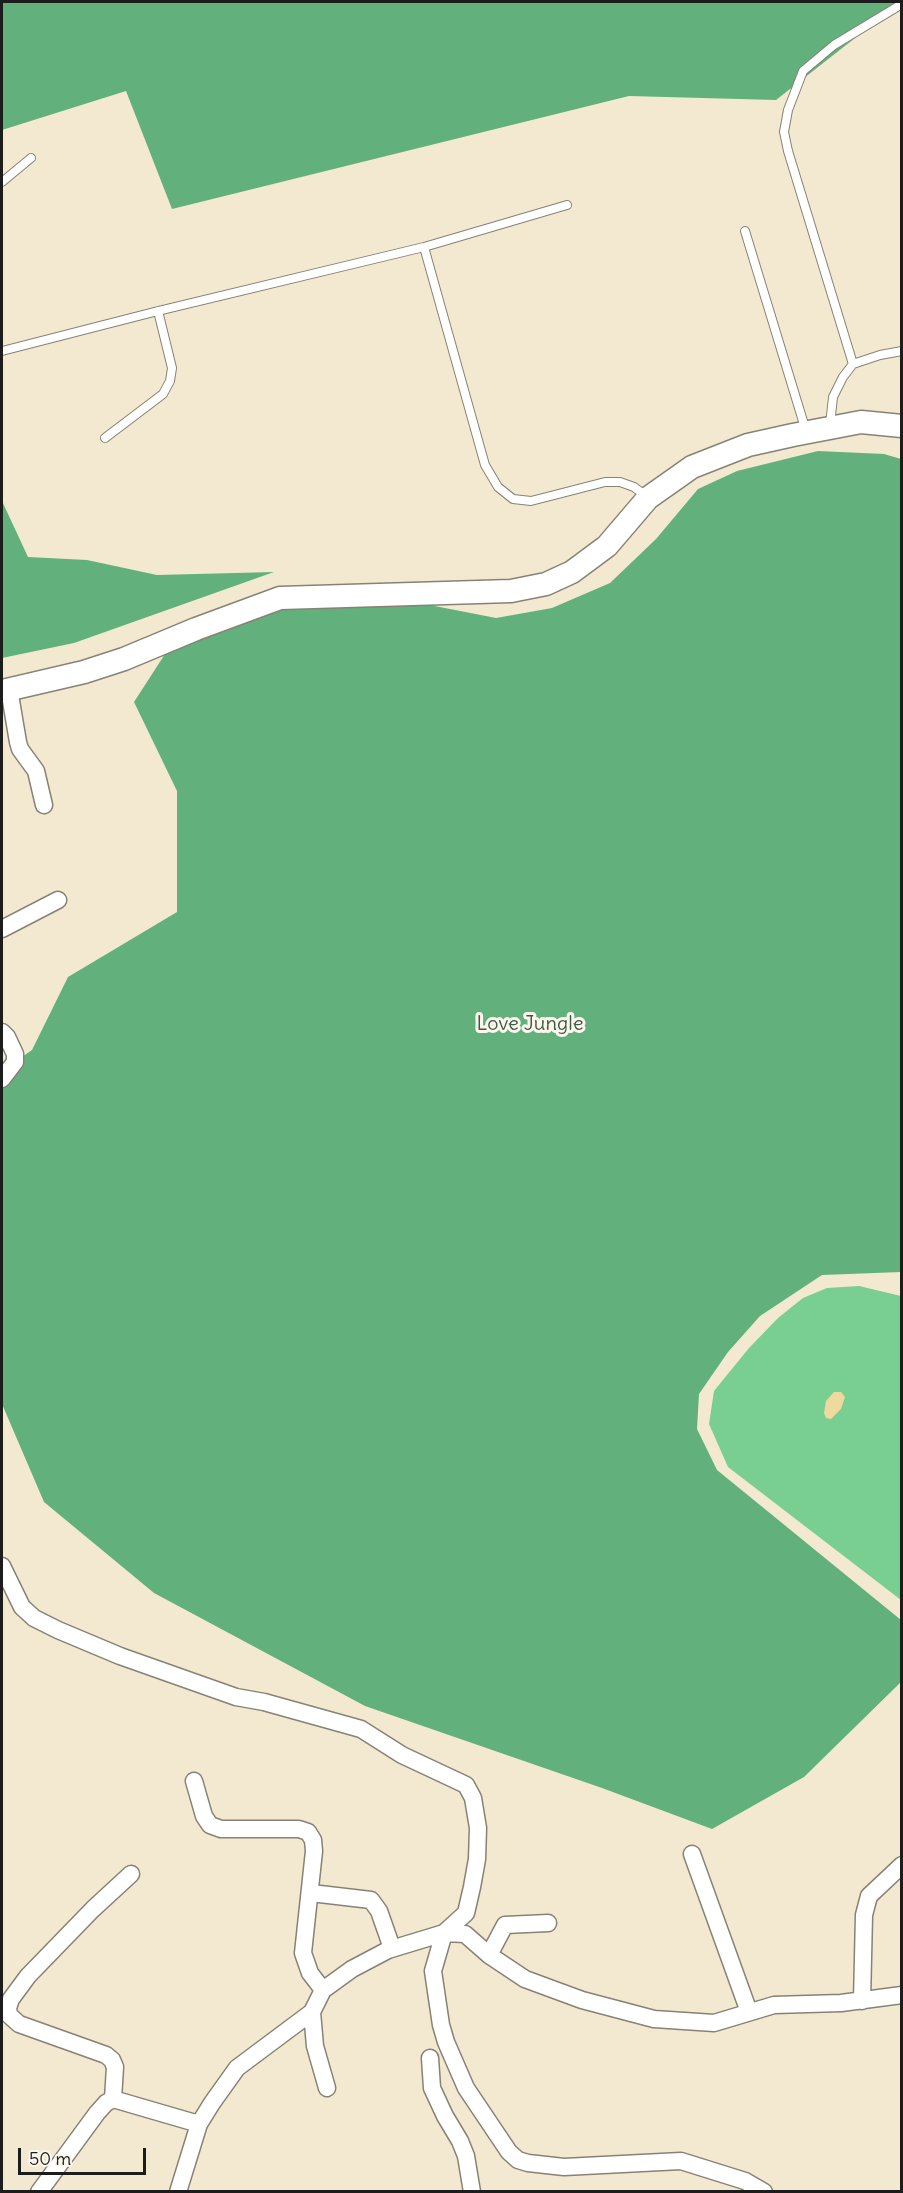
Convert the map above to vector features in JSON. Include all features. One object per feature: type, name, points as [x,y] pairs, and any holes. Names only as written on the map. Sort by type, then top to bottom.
[{"type":"street","points":[[44,805],[36,771],[20,750],[5,690],[84,672],[124,659],[196,628],[280,598],[511,591],[546,584],[572,572],[607,546],[648,498],[692,467],[748,445],[830,428],[861,422],[902,426]]},
{"type":"street","points":[[2,929],[58,900]]},
{"type":"street","points":[[2,1032],[12,1047],[15,1062],[2,1079]]},
{"type":"street","points":[[2,1566],[22,1607],[34,1618],[50,1626],[120,1656],[236,1697],[264,1702],[361,1730],[402,1755],[466,1785],[473,1798],[478,1828],[477,1859],[466,1913],[444,1933],[433,1971],[441,2025],[466,2088],[495,2133],[518,2160],[564,2167],[681,2161],[745,2181],[764,2192]]},
{"type":"street","points":[[194,1781],[204,1816],[210,1825],[221,1829],[299,1829],[309,1832],[313,1840],[314,1851],[303,1953],[310,1973],[323,1990]]},
{"type":"street","points":[[692,1854],[749,2013]]},
{"type":"street","points":[[862,2001],[864,1915],[869,1896],[902,1866]]},
{"type":"street","points":[[113,2099],[115,2067],[112,2060],[106,2055],[19,2024],[9,2015],[8,2008],[11,1999],[28,1976],[93,1909],[131,1874]]},
{"type":"street","points":[[311,1893],[371,1900],[379,1911],[392,1948]]},
{"type":"street","points":[[489,1955],[502,1928],[506,1925],[548,1923]]},
{"type":"street","points":[[178,2192],[199,2124],[237,2068],[312,2012],[323,1990],[352,1969],[392,1948],[444,1933],[465,1934],[489,1955],[525,1979],[542,1986],[582,2000],[654,2019],[714,2023],[774,2005],[833,2004],[902,1995]]},
{"type":"street","points":[[312,2012],[315,2046],[327,2088]]},
{"type":"street","points":[[430,2058],[432,2088],[460,2140],[466,2156],[472,2192]]},
{"type":"street","points":[[39,2192],[97,2113],[113,2099],[199,2124]]},
{"type":"lane","points":[[853,364],[784,132],[788,110],[803,71],[834,45],[902,4]]},
{"type":"lane","points":[[2,182],[31,158]]},
{"type":"lane","points":[[2,351],[424,247],[567,206]]},
{"type":"lane","points":[[745,231],[807,433]]},
{"type":"lane","points":[[424,247],[485,465],[498,488],[513,499],[531,501],[605,482],[620,482],[634,487],[648,498]]},
{"type":"lane","points":[[105,438],[163,394],[170,381],[172,368],[158,311]]},
{"type":"lane","points":[[830,428],[833,397],[843,377],[853,364],[902,351]]},
{"type":"green space","points":[[2,2],[901,2],[776,100],[629,96],[172,209],[126,91],[2,130]]},
{"type":"green space","name":"Love Jungle","points":[[818,451],[884,454],[901,459],[901,1272],[822,1275],[760,1316],[728,1352],[699,1394],[697,1429],[717,1470],[901,1620],[901,1682],[804,1777],[712,1829],[602,1788],[365,1706],[154,1593],[44,1502],[2,1404],[2,1071],[32,1050],[68,977],[177,912],[177,791],[134,702],[165,654],[264,609],[404,600],[496,618],[552,608],[610,583],[656,539],[698,489],[737,471]]},
{"type":"green space","points":[[2,501],[28,557],[87,560],[157,575],[274,572],[74,643],[2,658]]},
{"type":"green space","points":[[859,1286],[901,1296],[901,1600],[728,1467],[709,1424],[714,1391],[749,1348],[778,1318],[803,1298],[827,1288]]},
{"type":"sand","points":[[834,1392],[841,1392],[845,1397],[841,1409],[831,1419],[826,1418],[824,1413],[826,1401]]}]
